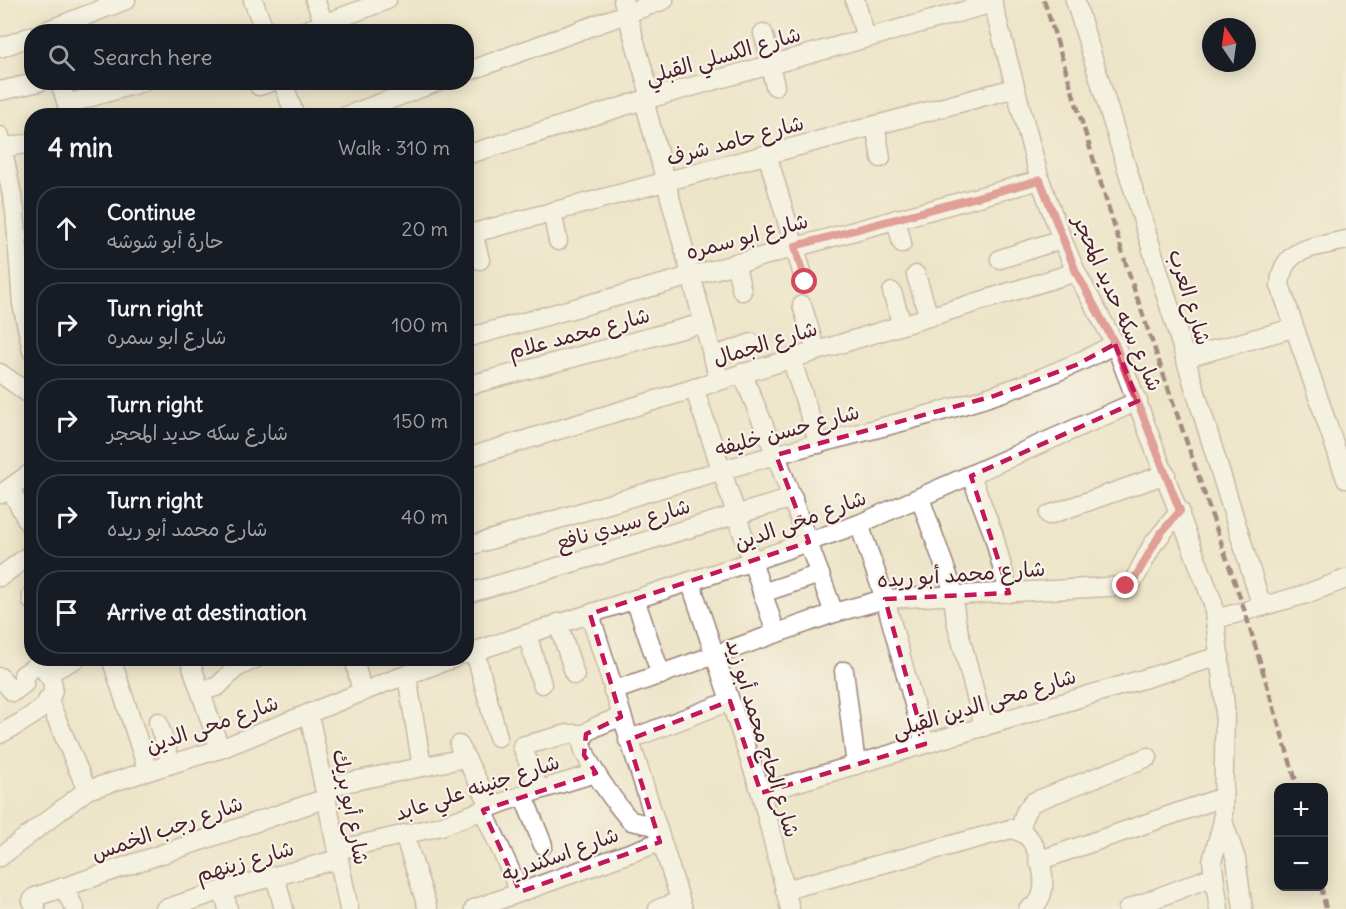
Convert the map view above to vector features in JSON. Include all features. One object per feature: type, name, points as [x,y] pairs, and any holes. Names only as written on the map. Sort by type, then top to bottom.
[{"type":"street","points":[[64,24],[126,0]]},
{"type":"street","points":[[253,0],[262,24]]},
{"type":"street","points":[[315,0],[324,23],[341,8],[387,0]]},
{"type":"street","points":[[474,69],[625,7],[664,0]]},
{"type":"street","points":[[855,0],[866,38]]},
{"type":"street","name":"شارع العرب","points":[[1075,0],[1262,607]]},
{"type":"street","name":"شارع الكسلي القبلي","points":[[474,153],[648,99],[993,1]]},
{"type":"street","name":"شارع سكه حديد المحجر","points":[[993,1],[1040,180],[1076,272],[1115,344],[1138,401],[1180,511],[1216,619],[1225,706],[1223,821]]},
{"type":"street","points":[[625,7],[666,182],[719,380]]},
{"type":"street","points":[[763,33],[775,86]]},
{"type":"street","points":[[0,48],[24,39]]},
{"type":"street","points":[[0,92],[24,86]]},
{"type":"street","name":"شارع حامد شرف","points":[[474,233],[767,154],[802,153],[875,125],[1015,88]]},
{"type":"street","points":[[63,90],[68,108]]},
{"type":"street","points":[[74,108],[122,90]]},
{"type":"street","points":[[286,90],[292,108]]},
{"type":"street","points":[[367,108],[415,90]]},
{"type":"street","points":[[875,125],[881,158]]},
{"type":"street","points":[[24,143],[1,144],[23,208],[24,244]]},
{"type":"street","points":[[767,154],[805,282]]},
{"type":"street","name":"شارع ابو سمره","points":[[474,336],[1040,180]]},
{"type":"street","points":[[552,212],[558,241]]},
{"type":"street","points":[[896,219],[902,243]]},
{"type":"street","points":[[1000,259],[1062,239]]},
{"type":"street","points":[[1346,240],[1299,252],[1286,260],[1281,271],[1280,285],[1293,328],[1338,432],[1346,479]]},
{"type":"street","points":[[474,244],[480,260]]},
{"type":"street","points":[[735,263],[742,291]]},
{"type":"street","name":"شارع الجمال","points":[[474,456],[1076,272]]},
{"type":"street","points":[[916,275],[928,317]]},
{"type":"street","points":[[892,292],[902,325]]},
{"type":"street","points":[[802,306],[816,351]]},
{"type":"street","name":"شارع محمد علام","points":[[474,384],[704,323]]},
{"type":"street","points":[[1185,358],[1293,328]]},
{"type":"street","points":[[712,357],[752,343]]},
{"type":"street","name":"شارع حسن خليفه","points":[[474,545],[722,470],[951,410],[1004,393],[1076,365],[1115,344]]},
{"type":"street","points":[[791,358],[819,444]]},
{"type":"street","points":[[0,373],[24,390]]},
{"type":"street","points":[[742,373],[793,498],[834,613]]},
{"type":"street","points":[[694,388],[776,633]]},
{"type":"street","name":"شارع محى الدين","points":[[474,651],[753,561],[859,524],[1138,401]]},
{"type":"street","points":[[1049,515],[1166,474]]},
{"type":"street","points":[[971,476],[993,533],[1009,593]]},
{"type":"street","points":[[24,478],[5,491],[24,518]]},
{"type":"street","name":"شارع سيدي نافع","points":[[474,592],[793,498]]},
{"type":"street","points":[[920,498],[948,576],[956,621],[984,727]]},
{"type":"street","name":"شارع محمد أبو ريده","points":[[613,691],[834,613],[885,599],[1126,586],[1134,580],[1157,539],[1180,511]]},
{"type":"street","points":[[859,524],[885,599],[925,744]]},
{"type":"street","points":[[0,577],[24,559]]},
{"type":"street","points":[[762,593],[820,573]]},
{"type":"street","points":[[1216,619],[1262,607],[1346,579]]},
{"type":"street","name":"شارع الحاج محمد أبو زيد","points":[[690,581],[760,793],[790,909]]},
{"type":"street","points":[[635,599],[661,675]]},
{"type":"street","points":[[590,614],[682,905],[658,909]]},
{"type":"street","points":[[558,623],[575,675]]},
{"type":"street","points":[[527,634],[542,684]]},
{"type":"street","name":"شارع محى الدين القبلى","points":[[760,793],[1220,656]]},
{"type":"street","points":[[474,662],[498,738]]},
{"type":"street","points":[[0,677],[13,692],[24,684],[23,675],[40,666]]},
{"type":"street","points":[[0,734],[35,713],[48,699],[54,688],[43,666]]},
{"type":"street","points":[[114,666],[148,771]]},
{"type":"street","points":[[192,666],[220,748]]},
{"type":"street","points":[[201,692],[222,683],[240,666]]},
{"type":"street","points":[[356,666],[362,692]]},
{"type":"street","name":"شارع محى الدين","points":[[0,857],[87,790],[220,748],[433,666]]},
{"type":"street","points":[[844,671],[856,765]]},
{"type":"street","points":[[407,676],[422,767]]},
{"type":"street","points":[[48,699],[87,790]]},
{"type":"street","points":[[628,740],[730,701]]},
{"type":"street","name":"شارع أبو بريك","points":[[309,714],[349,909]]},
{"type":"street","points":[[543,845],[519,739],[586,734],[621,717]]},
{"type":"street","points":[[158,722],[171,764]]},
{"type":"street","points":[[586,734],[582,741],[584,755],[596,773],[631,821],[658,834]]},
{"type":"street","name":"شارع رجب الخمس","points":[[36,909],[33,899],[63,887],[326,793],[422,767],[462,752],[487,809]]},
{"type":"street","points":[[1022,832],[1021,821],[1025,810],[1033,802],[1148,757]]},
{"type":"street","name":"شارع جنينه علي عابد","points":[[338,855],[404,834],[441,826],[531,793],[596,773]]},
{"type":"street","points":[[1038,861],[1223,797]]},
{"type":"street","points":[[487,809],[520,892]]},
{"type":"street","points":[[1219,909],[1212,861],[1223,821]]},
{"type":"street","points":[[1223,821],[1236,859],[1243,909]]},
{"type":"street","points":[[785,890],[1011,830],[1022,832],[1030,839],[1044,881],[1040,906]]},
{"type":"street","points":[[404,834],[428,909]]},
{"type":"street","name":"شارع اسكندريه","points":[[474,909],[658,834]]},
{"type":"street","name":"شارع زينهم","points":[[165,909],[338,855]]},
{"type":"street","points":[[275,876],[284,909]]},
{"type":"street","points":[[1128,909],[1214,876]]},
{"type":"street","points":[[63,887],[75,909]]},
{"type":"street","points":[[223,890],[228,909]]},
{"type":"highlighted area","points":[[1115,344],[1138,401],[971,476],[1009,593],[885,599],[925,744],[761,793],[730,701],[628,740],[660,842],[520,892],[483,810],[596,773],[584,755],[586,734],[621,717],[590,614],[809,542],[776,455],[994,396],[1076,365]]},
{"type":"railway","points":[[1044,0],[1131,280],[1245,612],[1296,783]]},
{"type":"railway","points":[[1322,891],[1326,909]]},
{"type":"route","points":[[805,282],[795,246],[1040,180],[1076,272],[1115,344],[1180,511],[1153,544],[1134,580],[1126,586]]}]
